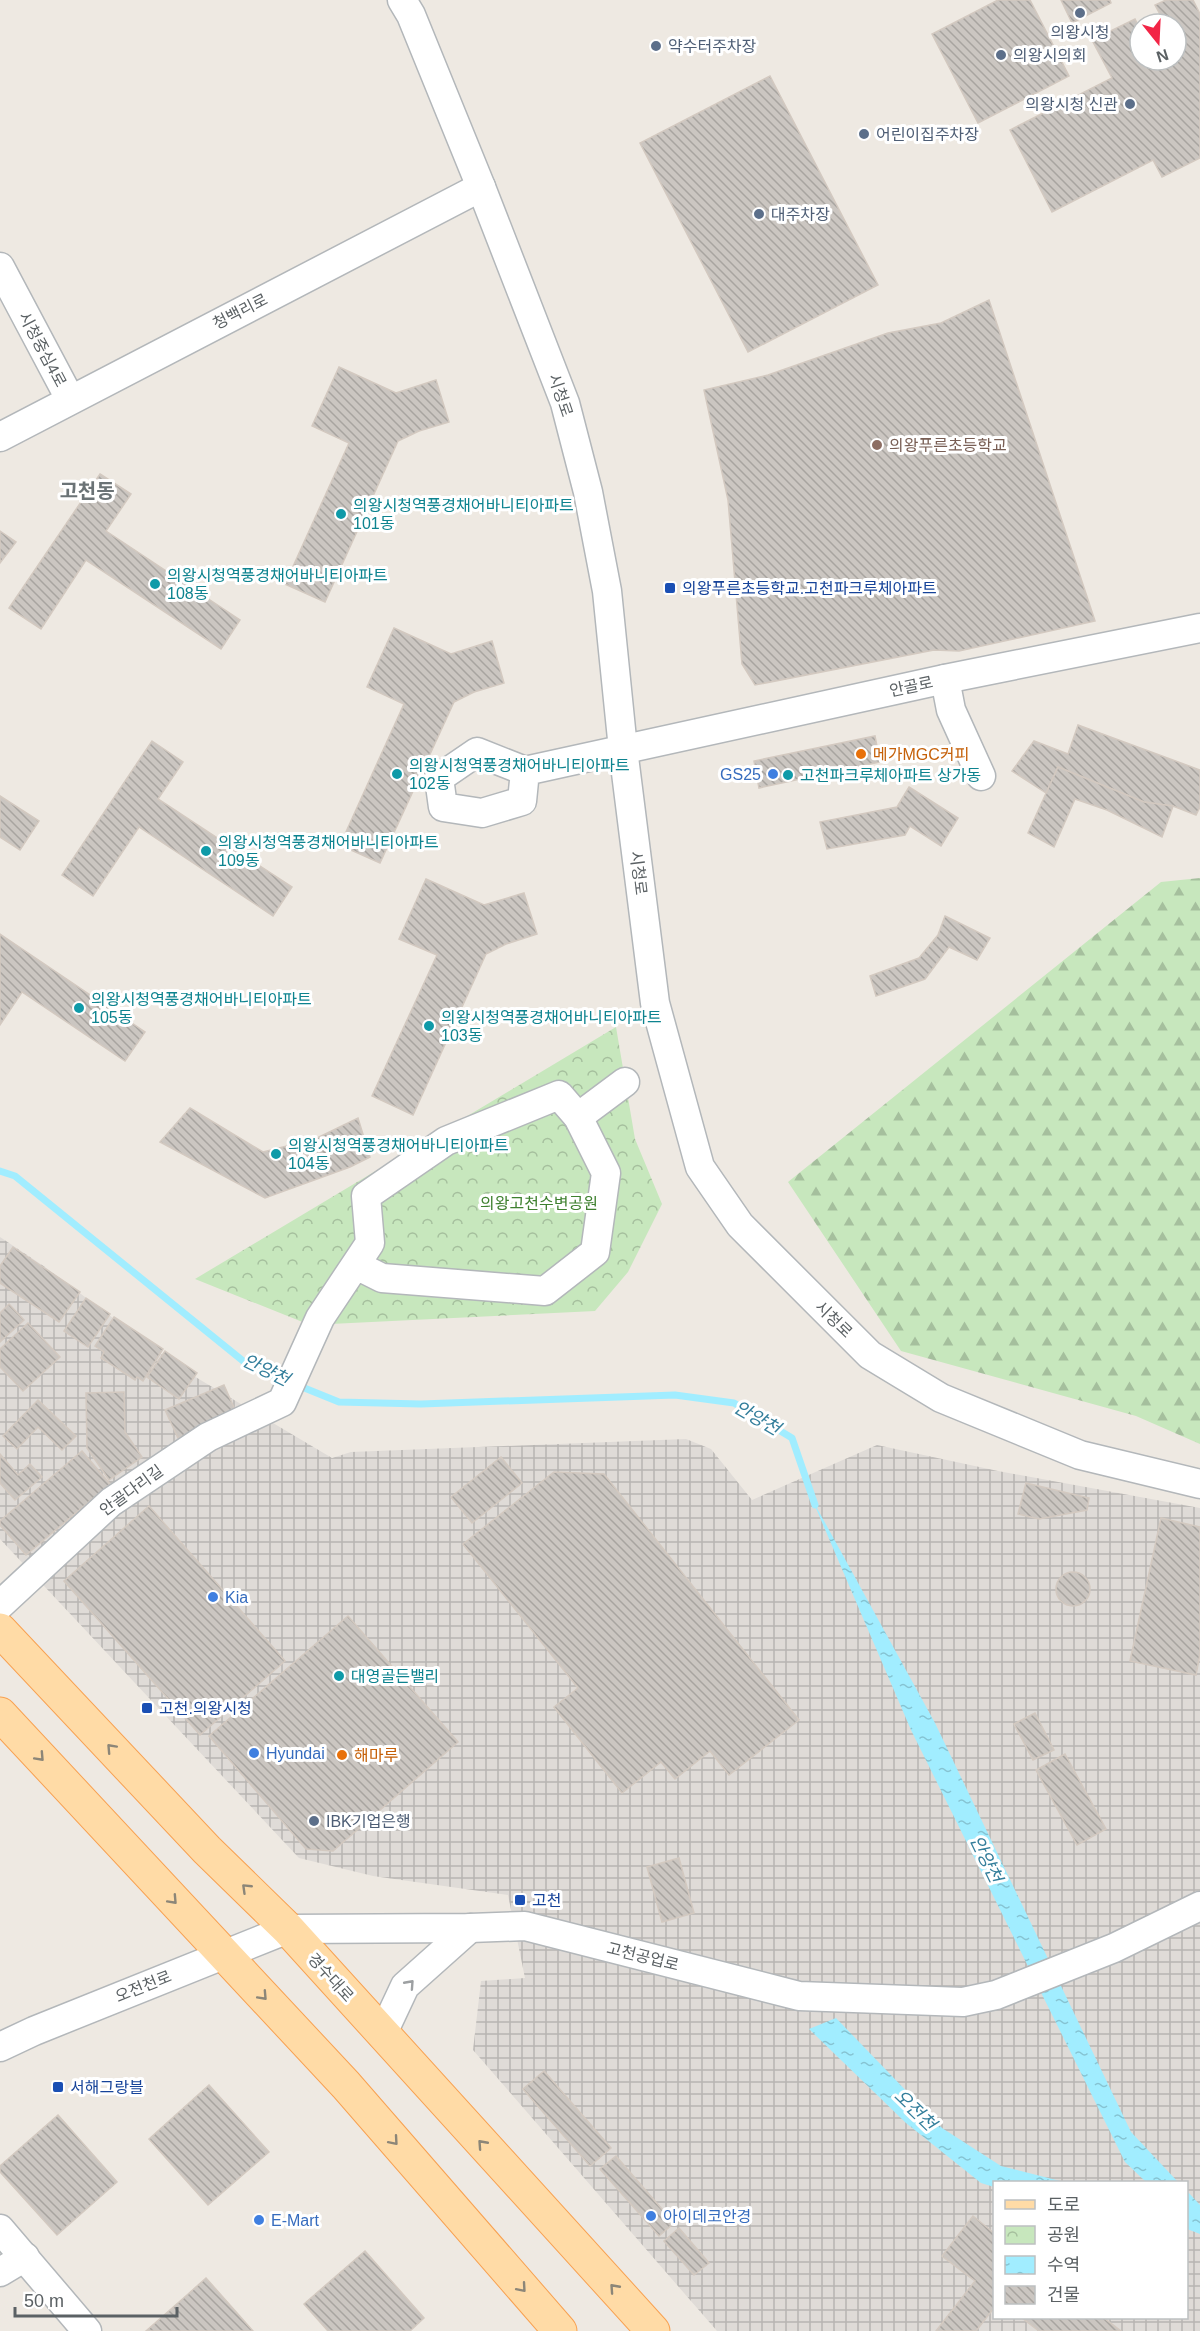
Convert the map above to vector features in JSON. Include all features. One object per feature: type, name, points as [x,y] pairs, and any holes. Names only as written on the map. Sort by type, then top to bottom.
[{"type":"main road","name":"경수대로","points":[[0,1630],[207,1850],[288,1929],[653,2331]]},
{"type":"main road","points":[[0,1714],[345,2085],[560,2331]]},
{"type":"street","name":"시청로","points":[[402,0],[415,26],[481,187],[568,414],[588,492],[607,591],[623,749],[655,1003],[700,1167],[740,1225],[870,1355],[941,1398],[1080,1455],[1200,1484]]},
{"type":"street","name":"청백리로","points":[[0,437],[481,187]]},
{"type":"street","name":"시청중심4로","points":[[0,267],[70,399]]},
{"type":"street","name":"안골로","points":[[525,771],[945,679],[1200,628]]},
{"type":"street","points":[[945,679],[951,710],[981,776]]},
{"type":"street","points":[[578,1117],[626,1082]]},
{"type":"street","points":[[559,1095],[578,1117],[606,1173],[595,1252],[545,1291],[382,1278],[356,1265],[370,1243],[366,1196],[446,1141],[559,1095]]},
{"type":"street","name":"안골다리길","points":[[0,1605],[111,1502],[208,1437],[282,1402],[320,1318],[356,1265]]},
{"type":"street","name":"고천공업로","points":[[288,1929],[525,1926],[800,1996],[963,2002],[996,1995],[1114,1948],[1200,1906]]},
{"type":"street","points":[[382,2035],[405,1986],[470,1928]]},
{"type":"street","name":"오전천로","points":[[0,2047],[223,1953],[288,1929]]},
{"type":"street","points":[[0,2229],[87,2331]]},
{"type":"street","points":[[0,2272],[25,2257]]},
{"type":"shaded area","points":[[0,1237],[45,1267],[177,1366],[332,1458],[351,1452],[686,1439],[711,1449],[752,1500],[877,1445],[998,1471],[1200,1508],[1200,2331],[717,2331],[473,2050],[481,1981],[525,1978],[508,1895],[373,1876],[299,1858],[0,1539]]},
{"type":"green space","points":[[1200,878],[1200,1444],[1136,1416],[901,1351],[788,1182],[1161,882]]},
{"type":"green space","name":"의왕고천수변공원","points":[[616,1027],[635,1139],[662,1204],[628,1272],[595,1311],[310,1325],[195,1279]]},
{"type":"water","points":[[812,1499],[935,1723],[1131,2132],[1177,2181],[1145,2181],[1125,2162],[911,1730]]},
{"type":"water","name":"오전천","points":[[836,2018],[942,2128],[1001,2166],[1060,2181],[993,2181],[993,2187],[981,2183],[906,2123],[809,2029]]},
{"type":"water","points":[[1188,2192],[1200,2205],[1200,2234],[1188,2229]]},
{"type":"building","name":"의왕시의회","points":[[998,0],[1030,0],[1069,76],[978,123],[932,34]]},
{"type":"building","name":"의왕시청","points":[[1061,0],[1110,0],[1111,3],[1072,23]]},
{"type":"building","name":"의왕시청 신관","points":[[1166,0],[1193,0],[1200,14],[1200,158],[1162,177],[1153,160],[1052,212],[1010,130],[1112,78],[1092,40],[1128,22],[1128,72],[1188,72],[1188,12],[1159,12],[1155,5]]},
{"type":"building","name":"대주차장","points":[[770,76],[878,285],[748,352],[640,143]]},
{"type":"building","name":"의왕푸른초등학교","points":[[989,300],[1095,621],[959,651],[934,650],[755,685],[742,664],[728,500],[704,390],[768,375],[888,333],[941,323]]},
{"type":"building","name":"의왕시청역풍경채어바니티아파트 101동","points":[[339,367],[396,393],[436,380],[449,422],[419,431],[398,441],[325,602],[285,584],[349,443],[312,426]]},
{"type":"building","name":"의왕시청역풍경채어바니티아파트 108동","points":[[100,474],[131,494],[106,531],[240,620],[221,649],[86,560],[41,629],[9,608]]},
{"type":"building","points":[[0,531],[16,542],[0,563]]},
{"type":"building","name":"의왕시청역풍경채어바니티아파트 102동","points":[[394,628],[451,654],[492,641],[504,683],[474,692],[454,702],[380,863],[340,845],[404,704],[367,687]]},
{"type":"building","points":[[1078,725],[1200,770],[1200,807],[1196,815],[1173,806],[1144,802],[1058,767],[1046,793],[1012,771],[1034,741],[1068,754]]},
{"type":"building","name":"고천파크루체아파트 상가동","points":[[875,736],[880,762],[759,788],[754,761]]},
{"type":"building","name":"의왕시청역풍경채어바니티아파트 109동","points":[[152,741],[183,762],[158,799],[292,887],[273,916],[139,827],[93,896],[62,875]]},
{"type":"building","points":[[1058,767],[1144,802],[1173,806],[1162,837],[1107,810],[1075,799],[1054,847],[1028,833]]},
{"type":"building","points":[[909,787],[958,818],[941,846],[910,826],[905,835],[827,849],[820,822],[897,807]]},
{"type":"building","points":[[0,796],[39,821],[20,850],[0,837]]},
{"type":"building","name":"의왕시청역풍경채어바니티아파트 103동","points":[[426,879],[484,905],[524,893],[537,934],[506,944],[486,954],[413,1115],[372,1096],[437,955],[399,939]]},
{"type":"building","points":[[945,916],[990,938],[977,960],[949,947],[925,979],[876,996],[870,976],[919,958],[938,935]]},
{"type":"building","name":"의왕시청역풍경채어바니티아파트 105동","points":[[0,934],[145,1032],[125,1061],[22,992],[0,1025]]},
{"type":"building","name":"의왕시청역풍경채어바니티아파트 104동","points":[[190,1108],[263,1152],[315,1139],[358,1118],[370,1157],[350,1167],[265,1198],[160,1142]]},
{"type":"building","points":[[13,1247],[80,1292],[59,1322],[0,1283],[0,1266]]},
{"type":"building","points":[[86,1298],[110,1314],[88,1347],[64,1331]]},
{"type":"building","points":[[9,1304],[24,1320],[0,1342],[0,1313]]},
{"type":"building","points":[[114,1317],[163,1349],[143,1381],[137,1377],[135,1380],[101,1358],[104,1352],[95,1346]]},
{"type":"building","points":[[28,1323],[60,1357],[23,1391],[0,1367],[0,1349]]},
{"type":"building","points":[[165,1351],[197,1373],[179,1399],[147,1377]]},
{"type":"building","points":[[224,1385],[236,1412],[178,1438],[165,1410]]},
{"type":"building","points":[[124,1392],[125,1432],[142,1457],[109,1480],[87,1448],[86,1393]]},
{"type":"building","points":[[38,1400],[76,1436],[62,1450],[38,1427],[17,1449],[3,1436]]},
{"type":"building","points":[[82,1451],[110,1484],[26,1555],[0,1525],[0,1521]]},
{"type":"building","points":[[0,1454],[18,1475],[30,1464],[42,1477],[15,1500],[0,1483]]},
{"type":"building","points":[[501,1457],[522,1483],[472,1523],[451,1497]]},
{"type":"building","points":[[554,1472],[604,1474],[799,1720],[729,1775],[710,1751],[675,1779],[661,1762],[622,1793],[554,1707],[578,1688],[463,1544]]},
{"type":"building","points":[[1026,1483],[1089,1498],[1087,1510],[1039,1519],[1018,1514]]},
{"type":"building","points":[[149,1506],[285,1661],[200,1735],[64,1581]]},
{"type":"building","points":[[1161,1518],[1200,1527],[1200,1654],[1196,1675],[1130,1661]]},
{"type":"building","points":[[1073,1572],[1085,1577],[1090,1589],[1085,1601],[1073,1606],[1061,1601],[1056,1589],[1061,1577]]},
{"type":"building","name":"대영골든밸리","points":[[348,1616],[458,1742],[333,1851],[306,1849],[209,1736]]},
{"type":"building","points":[[1035,1713],[1054,1750],[1033,1760],[1014,1724]]},
{"type":"building","points":[[1065,1754],[1106,1829],[1077,1845],[1036,1770]]},
{"type":"building","points":[[679,1858],[694,1913],[662,1922],[647,1867]]},
{"type":"building","points":[[544,2071],[611,2148],[590,2166],[523,2089]]},
{"type":"building","points":[[209,2085],[269,2152],[208,2205],[149,2139]]},
{"type":"building","points":[[58,2115],[117,2182],[57,2235],[0,2172],[0,2166]]},
{"type":"building","points":[[616,2156],[674,2223],[659,2236],[600,2169]]},
{"type":"building","points":[[973,2216],[993,2232],[993,2309],[976,2331],[936,2331],[975,2281],[942,2256]]},
{"type":"building","points":[[679,2228],[709,2263],[694,2275],[664,2241]]},
{"type":"building","points":[[365,2251],[424,2318],[410,2331],[328,2331],[304,2304]]},
{"type":"building","points":[[206,2278],[253,2331],[146,2331],[187,2295]]},
{"type":"building","points":[[1023,2319],[1105,2319],[1121,2331],[1039,2331]]},
{"type":"waterway","name":"안양천","points":[[0,1171],[15,1176],[248,1365],[284,1380]]},
{"type":"waterway","name":"안양천","points":[[297,1385],[339,1402],[421,1404],[675,1395],[734,1403],[792,1438],[815,1505]]},
{"type":"place","name":"의왕시청","points":[[1080,13]]},
{"type":"place","name":"약수터주차장","points":[[656,46]]},
{"type":"place","name":"의왕시의회","points":[[1001,55]]},
{"type":"place","name":"의왕시청 신관","points":[[1130,104]]},
{"type":"place","name":"어린이집주차장","points":[[864,134]]},
{"type":"place","name":"대주차장","points":[[759,214]]},
{"type":"place","name":"의왕푸른초등학교","points":[[877,445]]},
{"type":"place","name":"의왕시청역풍경채어바니티아파트 101동","points":[[341,514]]},
{"type":"place","name":"의왕시청역풍경채어바니티아파트 108동","points":[[155,584]]},
{"type":"place","name":"의왕푸른초등학교.고천파크루체아파트","points":[[670,588]]},
{"type":"place","name":"메가MGC커피","points":[[861,754]]},
{"type":"place","name":"의왕시청역풍경채어바니티아파트 102동","points":[[397,774]]},
{"type":"place","name":"GS25","points":[[773,774]]},
{"type":"place","name":"고천파크루체아파트 상가동","points":[[788,775]]},
{"type":"place","name":"의왕시청역풍경채어바니티아파트 109동","points":[[206,851]]},
{"type":"place","name":"의왕시청역풍경채어바니티아파트 105동","points":[[79,1008]]},
{"type":"place","name":"의왕시청역풍경채어바니티아파트 103동","points":[[429,1026]]},
{"type":"place","name":"의왕시청역풍경채어바니티아파트 104동","points":[[276,1154]]},
{"type":"place","name":"Kia","points":[[213,1597]]},
{"type":"place","name":"대영골든밸리","points":[[339,1676]]},
{"type":"place","name":"고천.의왕시청","points":[[147,1708]]},
{"type":"place","name":"Hyundai","points":[[254,1753]]},
{"type":"place","name":"해마루","points":[[342,1755]]},
{"type":"place","name":"IBK기업은행","points":[[314,1821]]},
{"type":"place","name":"고천","points":[[520,1900]]},
{"type":"place","name":"서해그랑블","points":[[58,2087]]},
{"type":"place","name":"아이데코안경","points":[[651,2216]]},
{"type":"place","name":"E-Mart","points":[[259,2220]]},
{"type":"district","name":"고천동","points":[[87,491]]}]
